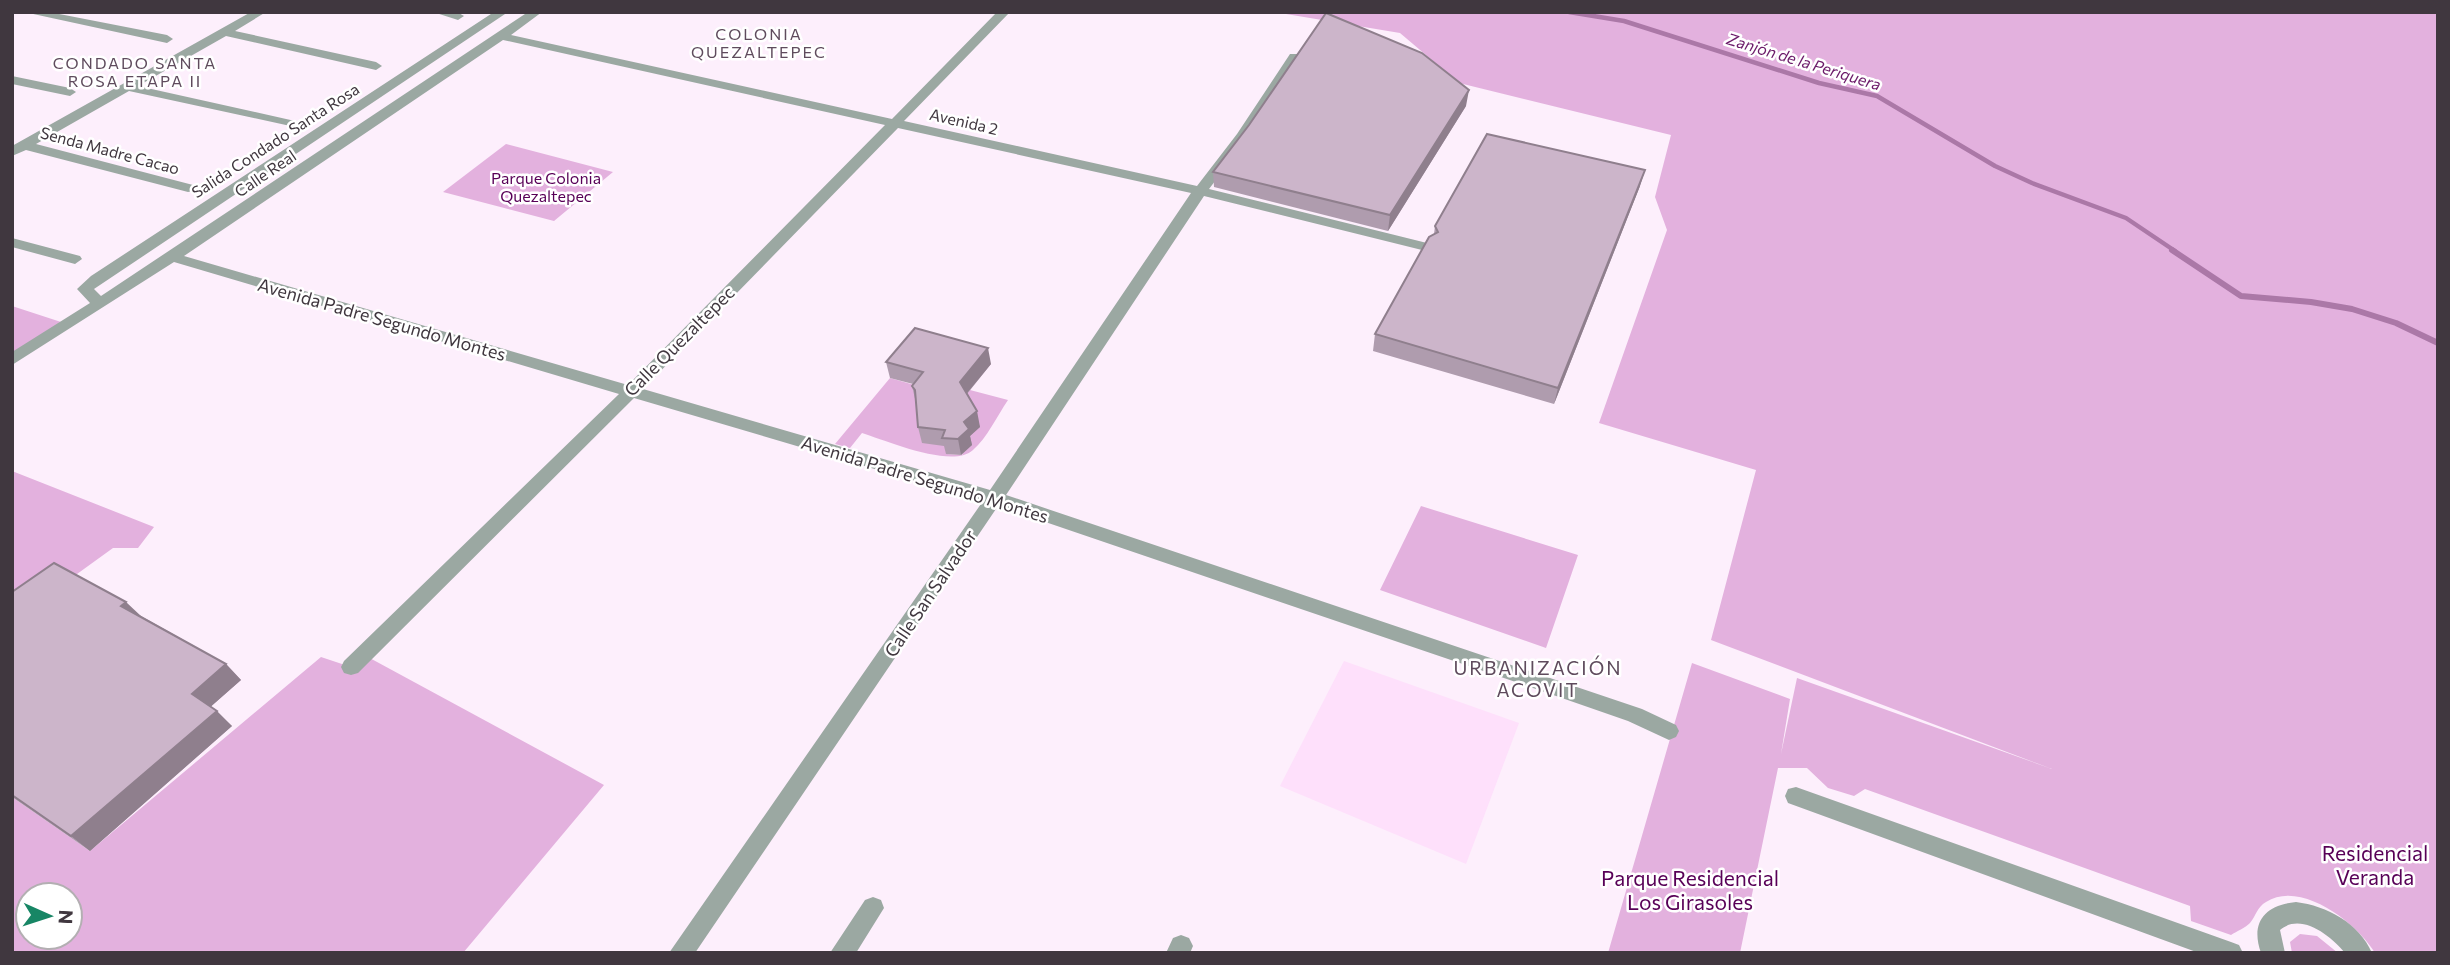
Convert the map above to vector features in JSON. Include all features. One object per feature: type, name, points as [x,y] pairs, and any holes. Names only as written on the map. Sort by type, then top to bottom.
[{"type":"street","points":[[18,148],[260,12]]},
{"type":"street","points":[[439,12],[458,16]]},
{"type":"street","name":"Salida Condado Santa Rosa","points":[[98,302],[85,289],[96,279],[502,12]]},
{"type":"street","name":"Calle Real","points":[[12,360],[98,302],[172,257],[536,12]]},
{"type":"street","name":"Calle Quezaltepec","points":[[351,667],[629,393],[1004,12]]},
{"type":"street","points":[[25,13],[167,39]]},
{"type":"street","points":[[222,32],[376,66]]},
{"type":"street","name":"Avenida 2","points":[[501,36],[1200,191],[1423,246]]},
{"type":"street","name":"Calle San Salvador","points":[[681,953],[995,498],[1200,191],[1242,136],[1294,57]]},
{"type":"street","points":[[12,80],[70,92]]},
{"type":"street","points":[[126,87],[290,124]]},
{"type":"street","name":"Senda Madre Cacao","points":[[18,148],[188,188]]},
{"type":"street","points":[[12,242],[75,259]]},
{"type":"street","name":"Avenida Padre Segundo Montes","points":[[172,257],[995,498],[1588,698],[1635,715],[1669,732]]},
{"type":"street","points":[[1796,796],[2231,953]]},
{"type":"street","points":[[842,953],[873,908]]},
{"type":"street","points":[[2273,953],[2268,933],[2271,923],[2278,916],[2290,912],[2320,918],[2343,934],[2360,953]]},
{"type":"shaded area","points":[[1344,661],[1519,723],[1466,864],[1280,786]]},
{"type":"green space","points":[[1274,12],[2438,12],[2438,953],[2375,953],[2342,918],[2311,900],[2295,896],[2280,896],[2266,902],[2250,923],[2231,935],[2191,921],[2190,906],[1865,789],[1854,796],[1828,788],[1807,768],[1778,768],[1740,953],[1608,953],[1692,663],[1790,699],[1781,754],[1797,678],[2052,769],[1711,640],[1756,470],[1599,423],[1667,230],[1655,197],[1671,135],[1459,83],[1400,33]]},
{"type":"green space","name":"Parque Colonia Quezaltepec","points":[[506,144],[613,172],[554,221],[443,192]]},
{"type":"green space","points":[[12,306],[61,322],[12,355]]},
{"type":"green space","points":[[890,378],[918,386],[919,406],[948,447],[947,454],[962,455],[969,442],[963,398],[970,390],[1008,400],[983,439],[964,455],[951,456],[936,455],[919,452],[862,433],[850,448],[835,444]]},
{"type":"green space","points":[[12,471],[154,527],[138,548],[113,548],[12,621]]},
{"type":"green space","points":[[1421,506],[1578,555],[1546,648],[1380,590]]},
{"type":"green space","points":[[366,656],[604,785],[463,953],[12,953],[12,797],[90,851],[321,657],[351,667]]},
{"type":"green space","points":[[2300,934],[2317,936],[2338,953],[2292,953],[2290,942]]},
{"type":"building","points":[[1326,13],[1422,53],[1469,90],[1390,215],[1213,172],[1249,125]]},
{"type":"building","points":[[1487,134],[1645,170],[1558,388],[1375,334],[1429,237],[1438,232],[1435,226]]},
{"type":"building","points":[[915,328],[988,348],[960,382],[977,411],[964,422],[969,429],[958,439],[942,438],[945,430],[918,427],[915,390],[912,386],[923,372],[886,362]]},
{"type":"building","points":[[54,563],[126,602],[121,606],[226,664],[192,694],[217,711],[71,836],[12,795],[12,592]]},
{"type":"waterway","name":"Zanjón de la Periquera","points":[[1569,12],[1624,21],[1819,83],[1877,96],[1995,166],[2032,183],[2126,218],[2175,251]]},
{"type":"waterway","name":"Zanjón de la Periquera","points":[[2172,250],[2241,296],[2311,302],[2352,309],[2396,323],[2438,343]]},
{"type":"district","name":"COLONIA QUEZALTEPEC","points":[[759,42]]},
{"type":"district","name":"CONDADO SANTA ROSA ETAPA II","points":[[135,71]]},
{"type":"district","name":"URBANIZACIÓN ACOVIT","points":[[1538,678]]},
{"type":"park label","name":"Residencial Veranda","points":[[2375,864]]},
{"type":"park label","name":"Parque Residencial Los Girasoles","points":[[1690,889]]}]
